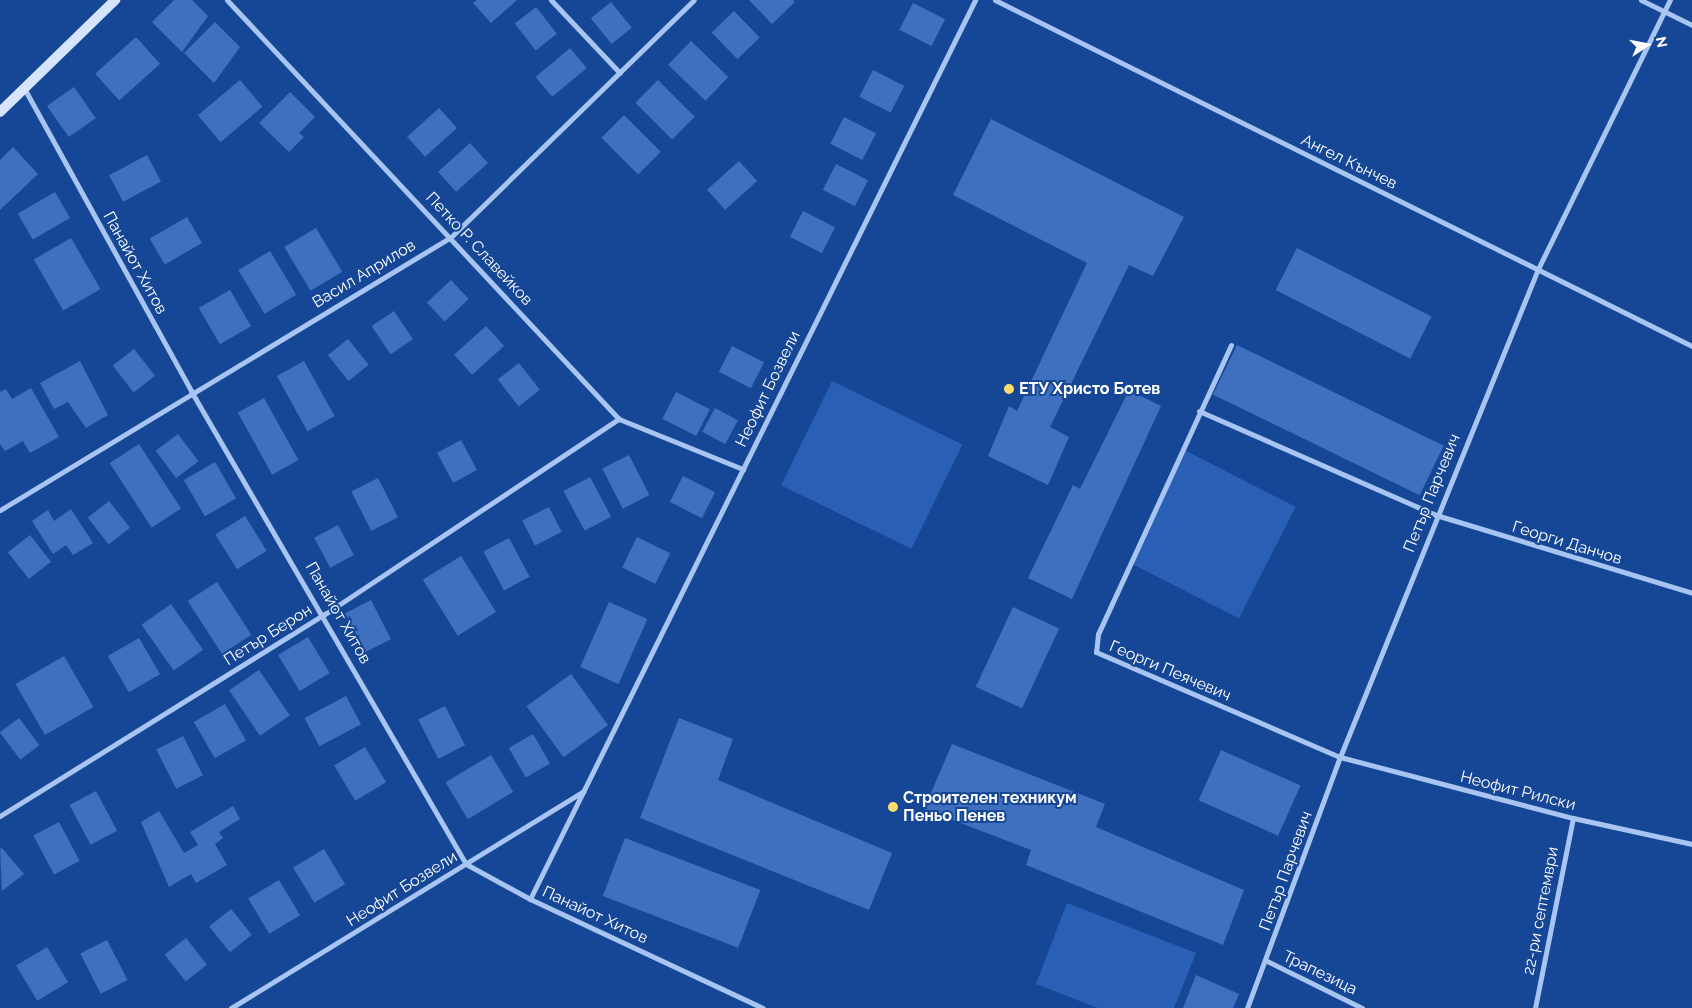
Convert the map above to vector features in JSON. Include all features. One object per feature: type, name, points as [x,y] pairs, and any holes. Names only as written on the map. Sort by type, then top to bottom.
[{"type":"main road","points":[[0,112],[115,0]]},
{"type":"street","name":"Петко Р. Славейков","points":[[227,0],[451,237],[619,419],[743,469]]},
{"type":"street","points":[[551,0],[620,73]]},
{"type":"street","name":"Васил Априлов","points":[[0,510],[191,391],[451,237],[694,0]]},
{"type":"street","name":"Неофит Бозвели","points":[[530,899],[586,790],[975,0]]},
{"type":"street","name":"Ангел Кънчев","points":[[995,0],[1692,346]]},
{"type":"street","points":[[1641,0],[1692,25]]},
{"type":"street","name":"Петър Парчевич","points":[[1247,1008],[1267,960],[1340,758],[1436,515],[1538,269],[1670,0]]},
{"type":"street","name":"Панайот Хитов","points":[[24,88],[191,391],[325,614],[466,864],[530,899],[763,1008]]},
{"type":"street","name":"Георги Пеячевич","points":[[1231,346],[1199,411],[1098,634],[1096,652],[1340,758]]},
{"type":"street","points":[[1199,411],[1436,515]]},
{"type":"street","name":"Петър Берон","points":[[0,816],[325,614],[619,419]]},
{"type":"street","name":"Георги Данчов","points":[[1436,515],[1692,593]]},
{"type":"street","name":"Неофит Рилски","points":[[1340,758],[1573,818],[1692,844]]},
{"type":"street","name":"Неофит Бозвели","points":[[231,1008],[586,790]]},
{"type":"street","name":"22-ри септември","points":[[1535,1008],[1573,818]]},
{"type":"street","name":"Трапезица","points":[[1267,960],[1362,1008]]},
{"type":"shaded area","points":[[832,381],[962,445],[911,549],[781,485]]},
{"type":"shaded area","points":[[1186,451],[1296,507],[1239,618],[1129,562]]},
{"type":"shaded area","points":[[1067,903],[1196,953],[1174,1008],[1098,1008],[1036,984]]},
{"type":"building","points":[[174,0],[192,0],[208,16],[182,52],[152,22]]},
{"type":"building","points":[[477,0],[517,0],[491,23],[473,3]]},
{"type":"building","points":[[749,0],[793,0],[795,2],[772,24]]},
{"type":"building","points":[[611,2],[632,28],[612,44],[591,18]]},
{"type":"building","points":[[913,3],[945,19],[931,46],[899,30]]},
{"type":"building","points":[[536,7],[557,34],[536,50],[515,24]]},
{"type":"building","points":[[734,11],[760,38],[737,59],[712,33]]},
{"type":"building","points":[[215,22],[240,47],[214,83],[184,53]]},
{"type":"building","points":[[136,37],[160,64],[119,101],[95,74]]},
{"type":"building","points":[[691,41],[728,77],[705,101],[668,65]]},
{"type":"building","points":[[570,48],[587,68],[552,97],[536,77]]},
{"type":"building","points":[[873,70],[904,86],[891,113],[859,97]]},
{"type":"building","points":[[240,80],[262,107],[220,142],[198,115]]},
{"type":"building","points":[[658,80],[695,117],[672,139],[635,103]]},
{"type":"building","points":[[74,87],[96,118],[69,137],[47,106]]},
{"type":"building","points":[[290,92],[315,117],[299,133],[304,137],[289,152],[259,123]]},
{"type":"building","points":[[439,108],[457,128],[425,157],[407,137]]},
{"type":"building","points":[[624,115],[661,152],[638,174],[601,138]]},
{"type":"building","points":[[844,117],[876,133],[862,160],[830,144]]},
{"type":"building","points":[[991,119],[1184,217],[1153,276],[1129,265],[1050,427],[1069,437],[1048,485],[988,456],[1009,406],[1017,411],[1087,263],[953,195]]},
{"type":"building","points":[[470,143],[488,163],[456,192],[438,172]]},
{"type":"building","points":[[13,147],[38,174],[0,210],[0,160]]},
{"type":"building","points":[[147,155],[161,181],[123,202],[109,175]]},
{"type":"building","points":[[739,161],[757,181],[725,210],[707,190]]},
{"type":"building","points":[[836,164],[868,180],[855,206],[823,190]]},
{"type":"building","points":[[55,192],[70,218],[33,239],[18,214]]},
{"type":"building","points":[[803,211],[835,227],[822,253],[790,237]]},
{"type":"building","points":[[187,217],[202,243],[165,264],[150,238]]},
{"type":"building","points":[[316,228],[342,272],[311,291],[284,247]]},
{"type":"building","points":[[71,238],[100,289],[63,311],[34,260]]},
{"type":"building","points":[[1297,248],[1432,317],[1410,358],[1276,290]]},
{"type":"building","points":[[270,251],[296,295],[265,314],[238,270]]},
{"type":"building","points":[[451,280],[469,299],[445,322],[427,303]]},
{"type":"building","points":[[230,290],[251,326],[220,344],[199,308]]},
{"type":"building","points":[[394,311],[413,339],[391,354],[372,326]]},
{"type":"building","points":[[486,326],[504,346],[472,375],[454,355]]},
{"type":"building","points":[[348,339],[369,365],[349,381],[328,355]]},
{"type":"building","points":[[1237,345],[1444,446],[1420,495],[1213,394]]},
{"type":"building","points":[[732,346],[764,362],[751,388],[719,372]]},
{"type":"building","points":[[134,349],[155,376],[134,392],[113,366]]},
{"type":"building","points":[[80,361],[108,415],[86,428],[68,402],[54,409],[40,383]]},
{"type":"building","points":[[304,361],[335,416],[307,431],[277,376]]},
{"type":"building","points":[[519,363],[540,390],[519,406],[498,380]]},
{"type":"building","points":[[31,388],[59,437],[30,453],[23,441],[5,451],[0,444],[0,392],[6,389],[12,399]]},
{"type":"building","points":[[1129,390],[1161,406],[1072,599],[1028,578],[1073,485],[1080,489]]},
{"type":"building","points":[[676,392],[710,409],[696,436],[662,419]]},
{"type":"building","points":[[264,398],[298,460],[272,475],[238,413]]},
{"type":"building","points":[[715,408],[738,420],[725,444],[702,432]]},
{"type":"building","points":[[178,434],[198,461],[176,478],[156,451]]},
{"type":"building","points":[[461,440],[477,470],[453,483],[437,453]]},
{"type":"building","points":[[139,444],[181,509],[152,528],[110,463]]},
{"type":"building","points":[[629,455],[649,495],[623,509],[602,469]]},
{"type":"building","points":[[215,462],[236,498],[205,516],[184,480]]},
{"type":"building","points":[[683,476],[715,492],[702,518],[670,502]]},
{"type":"building","points":[[590,477],[611,517],[585,531],[564,491]]},
{"type":"building","points":[[378,478],[398,517],[371,531],[351,492]]},
{"type":"building","points":[[109,501],[130,528],[109,544],[88,518]]},
{"type":"building","points":[[549,507],[562,532],[535,546],[522,521]]},
{"type":"building","points":[[71,509],[93,543],[73,555],[66,545],[53,554],[32,521],[48,510],[54,521]]},
{"type":"building","points":[[245,516],[267,551],[237,569],[215,535]]},
{"type":"building","points":[[338,525],[354,555],[330,568],[314,538]]},
{"type":"building","points":[[30,535],[51,562],[29,579],[8,552]]},
{"type":"building","points":[[637,537],[670,553],[655,584],[622,568]]},
{"type":"building","points":[[509,538],[530,577],[504,590],[483,552]]},
{"type":"building","points":[[461,556],[496,612],[458,636],[423,580]]},
{"type":"building","points":[[217,582],[251,635],[222,654],[188,601]]},
{"type":"building","points":[[371,600],[391,639],[365,652],[345,613]]},
{"type":"building","points":[[609,602],[647,619],[618,684],[580,667]]},
{"type":"building","points":[[171,604],[203,650],[174,671],[142,625]]},
{"type":"building","points":[[1013,607],[1059,629],[1022,708],[976,687]]},
{"type":"building","points":[[308,637],[330,673],[300,691],[278,655]]},
{"type":"building","points":[[139,638],[160,674],[129,692],[108,656]]},
{"type":"building","points":[[64,656],[94,707],[45,735],[16,684]]},
{"type":"building","points":[[259,670],[290,716],[260,736],[229,690]]},
{"type":"building","points":[[571,674],[608,725],[564,757],[527,706]]},
{"type":"building","points":[[346,696],[361,724],[320,746],[305,718]]},
{"type":"building","points":[[225,704],[246,740],[215,758],[194,722]]},
{"type":"building","points":[[445,706],[465,745],[438,759],[418,720]]},
{"type":"building","points":[[19,718],[39,745],[20,760],[0,733]]},
{"type":"building","points":[[679,718],[733,739],[718,780],[892,853],[869,910],[640,818]]},
{"type":"building","points":[[533,734],[550,763],[526,777],[509,748]]},
{"type":"building","points":[[183,736],[203,775],[176,789],[156,750]]},
{"type":"building","points":[[952,744],[1105,804],[1096,827],[1244,890],[1223,945],[1026,865],[1031,850],[924,809]]},
{"type":"building","points":[[365,747],[386,782],[355,801],[334,766]]},
{"type":"building","points":[[1221,750],[1300,785],[1278,836],[1199,800]]},
{"type":"building","points":[[491,755],[513,792],[468,819],[446,782]]},
{"type":"building","points":[[96,791],[117,831],[91,845],[70,805]]},
{"type":"building","points":[[233,806],[240,819],[219,832],[223,838],[215,844],[227,865],[196,883],[191,874],[169,887],[141,822],[159,811],[184,853],[198,845],[190,832]]},
{"type":"building","points":[[59,822],[80,861],[54,874],[33,836]]},
{"type":"building","points":[[625,838],[760,890],[738,948],[603,896]]},
{"type":"building","points":[[2,848],[24,874],[2,891],[0,849]]},
{"type":"building","points":[[324,849],[345,884],[314,903],[293,868]]},
{"type":"building","points":[[279,880],[300,915],[269,934],[248,899]]},
{"type":"building","points":[[231,909],[252,935],[230,952],[209,927]]},
{"type":"building","points":[[186,938],[207,965],[186,981],[165,955]]},
{"type":"building","points":[[107,940],[127,980],[101,994],[80,954]]},
{"type":"building","points":[[47,947],[68,982],[37,1001],[16,966]]},
{"type":"building","points":[[1196,975],[1239,994],[1233,1008],[1183,1008]]},
{"type":"place","name":"ЕТУ Христо Ботев","points":[[1009,389]]},
{"type":"place","name":"Строителен техникум Пеньо Пенев","points":[[893,807]]}]
